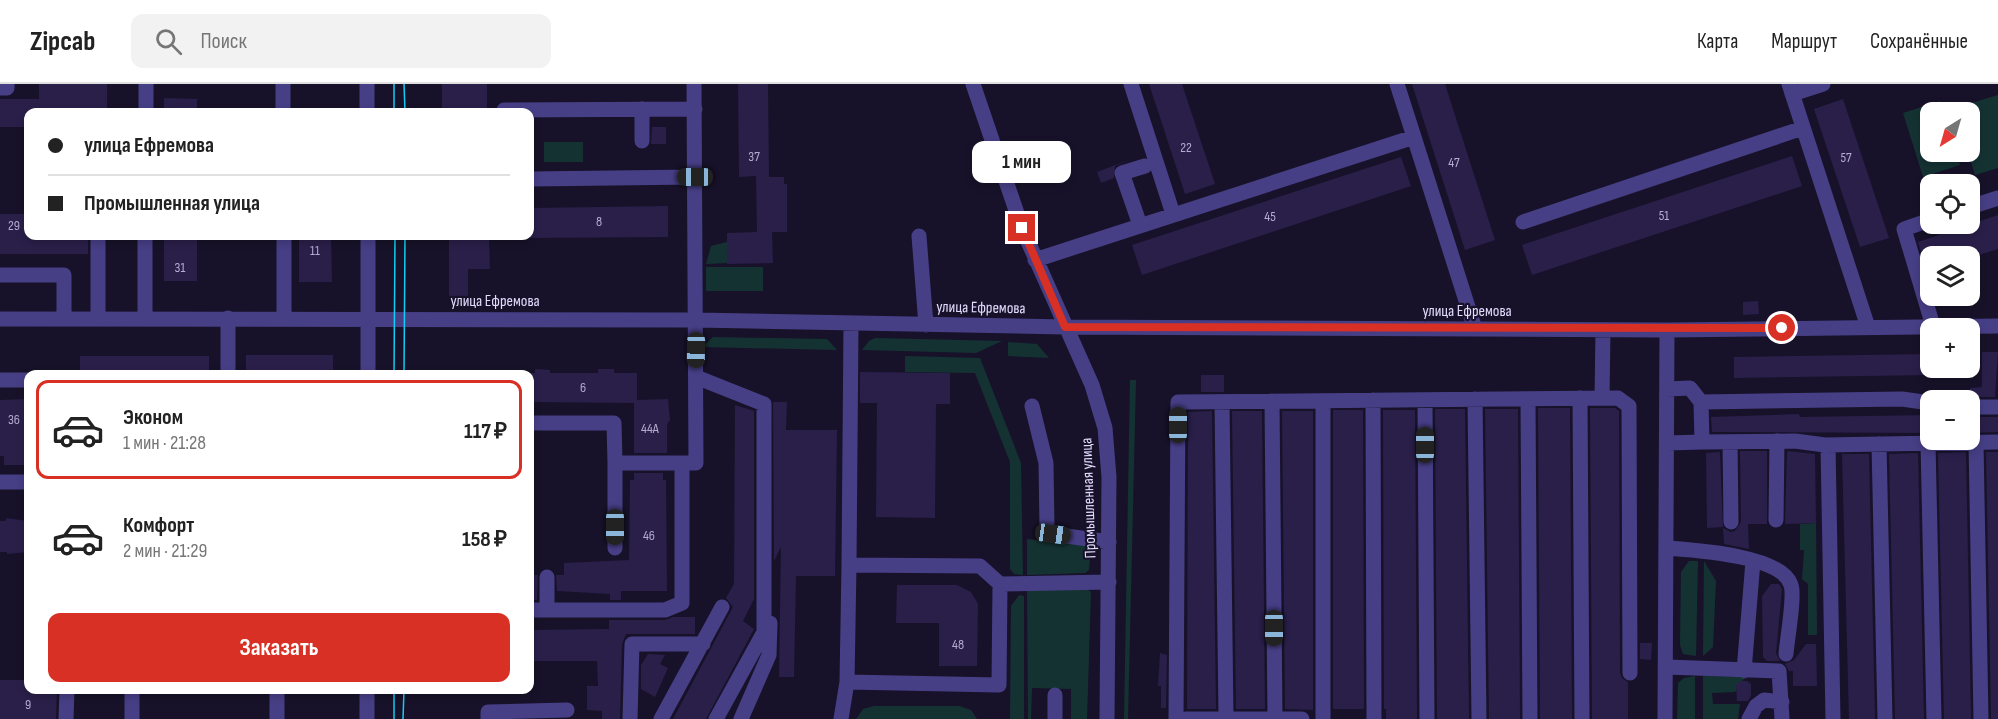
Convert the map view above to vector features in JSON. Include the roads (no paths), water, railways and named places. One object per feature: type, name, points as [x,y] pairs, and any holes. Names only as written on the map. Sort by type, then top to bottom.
[{"type":"street","points":[[0,88],[7,88],[7,84]]},
{"type":"street","points":[[146,84],[146,108]]},
{"type":"street","points":[[283,84],[284,108]]},
{"type":"street","points":[[367,84],[367,108]]},
{"type":"street","points":[[615,463],[696,463],[694,84]]},
{"type":"street","name":"Промышленная улица","points":[[973,84],[1035,260],[1092,385],[1105,428],[1109,477],[1107,719]]},
{"type":"street","points":[[1131,84],[1173,214]]},
{"type":"street","points":[[1397,84],[1475,329]]},
{"type":"street","points":[[1823,84],[1791,89],[1868,327]]},
{"type":"street","points":[[642,109],[642,141]]},
{"type":"street","points":[[534,110],[695,109]]},
{"type":"street","points":[[1522,222],[1803,128]]},
{"type":"street","points":[[1035,260],[1414,137]]},
{"type":"street","points":[[1140,225],[1122,173],[1145,166]]},
{"type":"street","points":[[534,179],[695,177]]},
{"type":"street","points":[[1980,204],[1998,198]]},
{"type":"street","points":[[1920,223],[1904,229],[1920,272]]},
{"type":"street","points":[[920,237],[926,325]]},
{"type":"street","points":[[98,240],[98,318]]},
{"type":"street","points":[[145,240],[145,318]]},
{"type":"street","points":[[284,240],[284,318]]},
{"type":"street","points":[[368,240],[368,370]]},
{"type":"street","points":[[0,275],[64,275],[64,318]]},
{"type":"street","points":[[228,318],[228,370]]},
{"type":"street","name":"улица Ефремова","points":[[0,319],[696,320],[1065,327],[1603,330],[1920,326]]},
{"type":"street","points":[[841,719],[847,682],[851,323]]},
{"type":"street","name":"улица Ефремова","points":[[1980,326],[1998,326]]},
{"type":"street","points":[[1602,398],[1603,330]]},
{"type":"street","points":[[1665,719],[1667,330]]},
{"type":"street","points":[[696,377],[764,404],[764,632],[716,719]]},
{"type":"street","points":[[0,380],[24,380]]},
{"type":"street","points":[[1667,388],[1690,388],[1701,402],[1702,442]]},
{"type":"street","points":[[1580,398],[1582,719]]},
{"type":"street","points":[[1176,719],[1178,402],[1618,398],[1629,406],[1630,673]]},
{"type":"street","points":[[1475,399],[1479,719]]},
{"type":"street","points":[[1528,399],[1530,719]]},
{"type":"street","points":[[1701,402],[1902,399],[1920,401]]},
{"type":"street","points":[[1373,400],[1374,719]]},
{"type":"street","points":[[1425,400],[1427,719]]},
{"type":"street","points":[[1272,401],[1275,718]]},
{"type":"street","points":[[1323,401],[1323,719]]},
{"type":"street","points":[[1222,402],[1226,717]]},
{"type":"street","points":[[1032,406],[1046,463],[1047,529],[1053,534],[1109,542]]},
{"type":"street","points":[[1980,407],[1998,407]]},
{"type":"street","points":[[534,423],[615,423],[615,548]]},
{"type":"street","points":[[1667,443],[1777,441],[1828,445],[1920,443]]},
{"type":"street","points":[[1776,520],[1777,441]]},
{"type":"street","points":[[1730,442],[1731,522]]},
{"type":"street","points":[[1980,442],[1998,442]]},
{"type":"street","points":[[1879,444],[1885,719]]},
{"type":"street","points":[[1828,445],[1833,719]]},
{"type":"street","points":[[1928,450],[1934,719]]},
{"type":"street","points":[[1976,450],[1981,719]]},
{"type":"street","points":[[534,610],[665,610],[682,603],[682,463]]},
{"type":"street","points":[[0,482],[24,482]]},
{"type":"street","points":[[1666,549],[1701,550],[1753,561],[1774,567],[1787,576],[1792,587],[1786,654]]},
{"type":"street","points":[[1744,671],[1753,561]]},
{"type":"street","points":[[849,565],[980,566],[1000,584],[1109,582]]},
{"type":"street","points":[[548,577],[548,610]]},
{"type":"street","points":[[847,682],[999,685],[1000,584]]},
{"type":"street","points":[[741,719],[769,655],[770,616],[764,594]]},
{"type":"street","points":[[661,719],[722,607]]},
{"type":"street","points":[[630,719],[632,644],[702,644]]},
{"type":"street","points":[[1666,667],[1779,671],[1782,719]]},
{"type":"street","points":[[66,719],[67,694]]},
{"type":"street","points":[[132,694],[132,719]]},
{"type":"street","points":[[277,694],[277,719]]},
{"type":"street","points":[[367,694],[367,719]]},
{"type":"street","points":[[1055,695],[1055,719]]},
{"type":"street","points":[[1749,719],[1756,706],[1764,700],[1782,702]]},
{"type":"street","points":[[747,703],[750,719]]},
{"type":"street","points":[[488,719],[488,712],[567,710]]},
{"type":"street","points":[[1186,719],[1226,717],[1302,719]]},
{"type":"tram line","points":[[394,84],[394,108]]},
{"type":"tram line","points":[[404,84],[405,108]]},
{"type":"tram line","points":[[394,370],[395,240]]},
{"type":"tram line","points":[[404,370],[405,240]]},
{"type":"tram line","points":[[394,694],[394,719]]},
{"type":"tram line","points":[[403,719],[404,694]]}]
